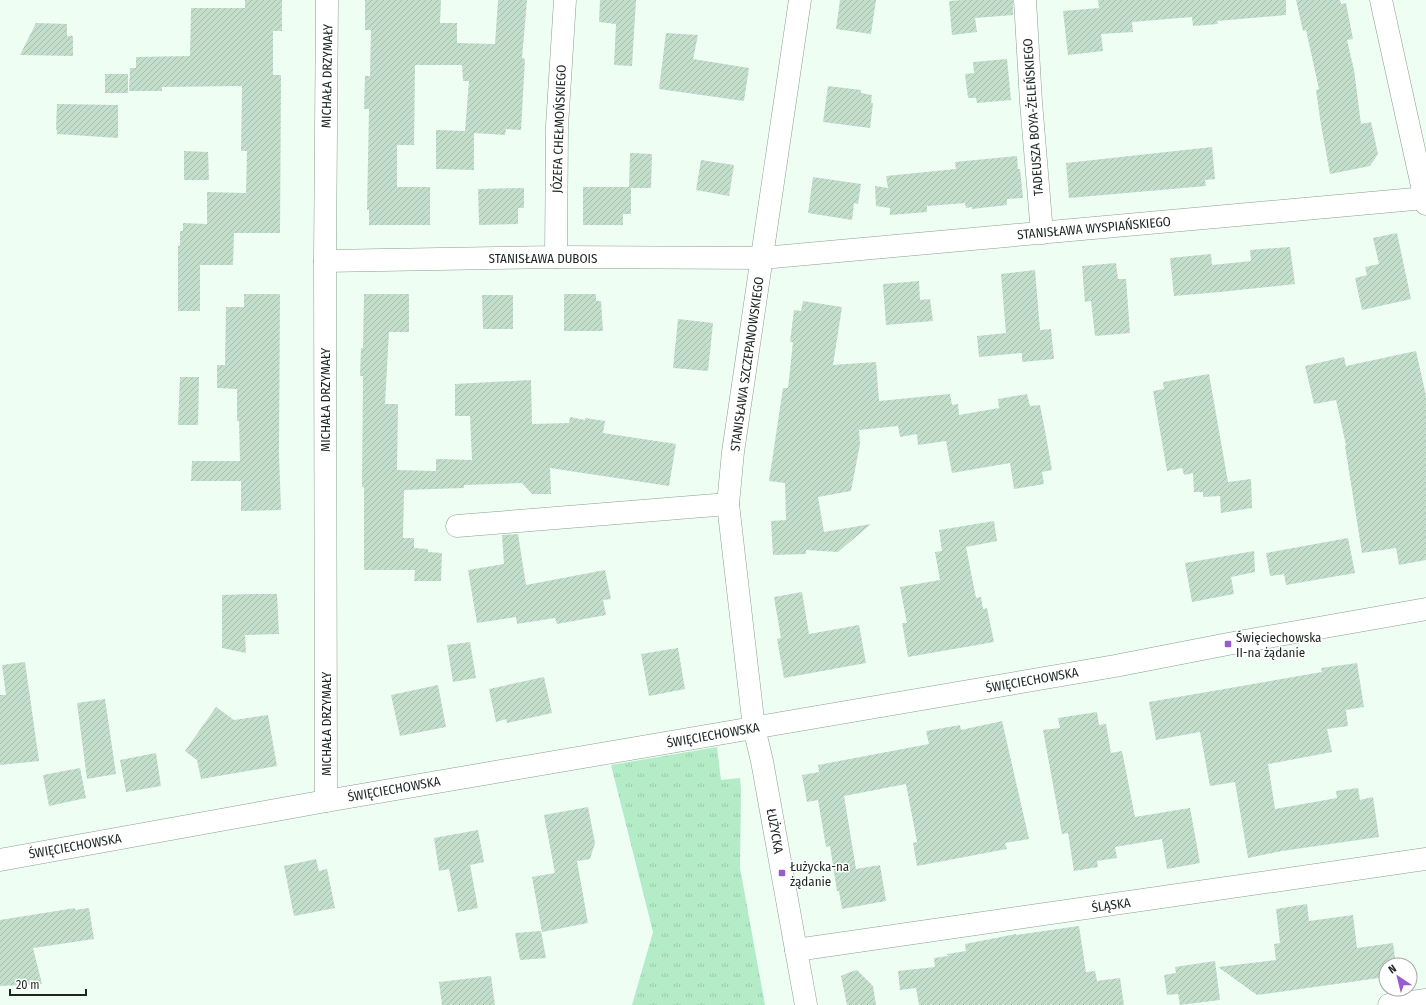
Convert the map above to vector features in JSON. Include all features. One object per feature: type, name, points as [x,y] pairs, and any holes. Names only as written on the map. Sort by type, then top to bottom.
[{"type":"street","name":"MICHAŁA DRZYMAŁY","points":[[326,801],[325,261],[327,0]]},
{"type":"street","name":"JÓZEFA CHEŁMOŃSKIEGO","points":[[556,257],[557,126],[565,0]]},
{"type":"street","name":"STANISŁAWA SZCZEPANOWSKIEGO","points":[[754,728],[738,601],[728,504],[734,452],[800,0]]},
{"type":"street","name":"TADEUSZA BOYA-ŻELEŃSKIEGO","points":[[1025,0],[1031,102],[1042,233]]},
{"type":"street","points":[[1381,0],[1426,200]]},
{"type":"street","name":"STANISŁAWA WYSPIAŃSKIEGO","points":[[762,258],[1426,200]]},
{"type":"street","name":"STANISŁAWA DUBOIS","points":[[325,261],[556,257],[762,258]]},
{"type":"street","points":[[457,526],[728,504]]},
{"type":"street","name":"ŚWIĘCIECHOWSKA","points":[[0,860],[326,801],[1115,666],[1228,644],[1426,609]]},
{"type":"street","name":"ŁUŻYCKA","points":[[754,728],[764,769],[806,1005]]},
{"type":"street","name":"ŚLĄSKA","points":[[796,950],[1426,859]]},
{"type":"street","points":[[1389,1005],[1426,1000]]},
{"type":"green space","points":[[717,747],[721,780],[740,778],[740,868],[765,1005],[632,1005],[653,932],[611,765]]},
{"type":"building","points":[[245,0],[282,0],[282,31],[273,31],[273,75],[281,75],[280,233],[234,233],[233,265],[200,265],[200,311],[178,311],[178,246],[180,246],[180,231],[183,231],[183,223],[207,224],[207,192],[246,193],[247,151],[241,151],[242,86],[162,87],[162,91],[129,91],[130,68],[136,68],[136,57],[190,56],[191,8],[245,8]]},
{"type":"building","points":[[365,0],[441,0],[440,23],[457,23],[457,43],[495,44],[498,0],[527,0],[522,58],[525,59],[521,130],[506,129],[505,135],[474,133],[474,170],[436,169],[436,130],[465,131],[469,81],[463,81],[462,65],[415,65],[414,145],[397,145],[397,187],[430,187],[430,225],[369,225],[369,210],[367,210],[369,109],[364,109],[365,76],[370,76],[371,30],[365,30]]},
{"type":"building","points":[[600,0],[636,0],[632,66],[614,65],[616,24],[599,22]]},
{"type":"building","points":[[840,0],[876,0],[871,34],[836,29]]},
{"type":"building","points":[[1013,0],[1013,15],[975,18],[977,32],[952,35],[949,1]]},
{"type":"building","points":[[1098,0],[1286,0],[1286,15],[1217,21],[1218,24],[1193,26],[1192,17],[1132,22],[1133,32],[1101,34],[1103,51],[1068,55],[1063,11],[1099,8]]},
{"type":"building","points":[[1296,0],[1340,0],[1341,4],[1346,3],[1353,39],[1347,40],[1354,70],[1361,124],[1371,122],[1378,154],[1370,166],[1330,174],[1316,90],[1319,89],[1306,30],[1303,31]]},
{"type":"building","points":[[36,23],[67,24],[67,36],[73,36],[73,56],[20,55]]},
{"type":"building","points":[[666,33],[698,35],[693,59],[749,68],[744,101],[659,89]]},
{"type":"building","points":[[1007,59],[1011,100],[977,103],[976,98],[968,98],[965,74],[974,73],[973,62]]},
{"type":"building","points":[[105,74],[128,74],[128,93],[105,93]]},
{"type":"building","points":[[828,86],[861,90],[861,93],[872,95],[871,103],[873,103],[870,128],[823,122]]},
{"type":"building","points":[[57,104],[118,105],[118,138],[57,134]]},
{"type":"building","points":[[1212,147],[1215,179],[1205,180],[1206,186],[1069,198],[1066,163]]},
{"type":"building","points":[[184,151],[208,152],[209,180],[184,180]]},
{"type":"building","points":[[630,153],[652,154],[651,188],[631,188],[631,214],[623,214],[623,225],[583,225],[583,187],[629,187]]},
{"type":"building","points":[[1017,156],[1023,198],[1007,199],[1007,205],[972,209],[972,207],[966,208],[965,203],[927,206],[927,212],[890,215],[890,208],[876,206],[875,186],[888,188],[886,176],[956,169],[955,162]]},
{"type":"building","points":[[701,160],[734,165],[729,196],[696,190]]},
{"type":"building","points":[[813,177],[861,184],[858,204],[854,203],[852,220],[808,213]]},
{"type":"building","points":[[524,188],[524,208],[518,208],[518,224],[479,225],[478,189]]},
{"type":"building","points":[[1397,233],[1411,299],[1362,310],[1355,278],[1367,275],[1365,267],[1379,264],[1373,238]]},
{"type":"building","points":[[1290,247],[1295,284],[1174,296],[1170,258],[1211,254],[1212,265],[1251,261],[1250,250]]},
{"type":"building","points":[[1116,263],[1118,279],[1126,279],[1130,333],[1095,336],[1091,301],[1085,302],[1082,266]]},
{"type":"building","points":[[1035,270],[1040,330],[1051,329],[1054,359],[1022,362],[1022,353],[979,357],[977,336],[1006,333],[1001,274]]},
{"type":"building","points":[[919,281],[920,300],[930,299],[933,321],[886,325],[883,284]]},
{"type":"building","points":[[244,294],[280,294],[279,454],[281,510],[241,511],[241,481],[191,481],[192,461],[240,461],[239,421],[237,421],[237,389],[217,388],[217,365],[225,365],[226,307],[244,307]]},
{"type":"building","points":[[364,294],[409,294],[409,332],[389,332],[385,404],[398,404],[397,470],[436,471],[436,459],[472,460],[470,416],[455,416],[455,384],[531,380],[532,424],[569,423],[570,417],[585,420],[585,418],[605,421],[603,433],[676,444],[669,486],[550,468],[551,494],[532,494],[522,483],[464,485],[464,488],[404,490],[403,538],[414,538],[414,548],[428,549],[428,552],[442,553],[441,581],[414,581],[415,570],[364,570],[364,487],[362,487],[363,376],[360,376],[361,348],[363,348]]},
{"type":"building","points":[[564,294],[596,294],[596,301],[601,301],[603,331],[564,331]]},
{"type":"building","points":[[482,295],[513,295],[513,329],[483,329]]},
{"type":"building","points":[[803,301],[842,307],[833,365],[876,362],[879,401],[950,394],[952,405],[958,404],[959,415],[999,408],[998,399],[1027,394],[1030,406],[1040,405],[1046,436],[1052,470],[1042,472],[1044,484],[1014,489],[1010,463],[952,473],[946,441],[918,445],[917,434],[900,437],[898,426],[859,430],[860,444],[851,491],[818,497],[824,532],[871,524],[838,552],[806,550],[806,554],[773,555],[771,521],[786,520],[785,483],[769,481],[783,388],[788,388],[793,342],[790,342],[794,310],[801,311]]},
{"type":"building","points":[[678,319],[713,323],[708,371],[673,368]]},
{"type":"building","points":[[1416,351],[1426,396],[1426,560],[1399,565],[1396,548],[1362,553],[1346,445],[1336,400],[1314,404],[1305,366],[1344,357],[1346,366]]},
{"type":"building","points":[[1209,374],[1228,482],[1251,479],[1252,508],[1221,513],[1220,496],[1203,497],[1203,492],[1194,492],[1193,473],[1184,475],[1182,468],[1167,471],[1153,391],[1164,389],[1163,382]]},
{"type":"building","points":[[180,377],[199,377],[198,425],[178,425]]},
{"type":"building","points":[[994,521],[997,541],[966,547],[976,598],[981,597],[983,609],[987,608],[994,642],[908,657],[902,623],[907,623],[900,587],[940,580],[935,552],[942,551],[939,530]]},
{"type":"building","points":[[518,534],[526,585],[605,570],[611,599],[603,600],[606,615],[557,624],[555,618],[517,624],[516,617],[477,623],[468,570],[504,564],[502,535]]},
{"type":"building","points":[[1348,538],[1355,573],[1286,585],[1284,574],[1270,576],[1266,553]]},
{"type":"building","points":[[1254,551],[1255,572],[1231,577],[1234,594],[1192,602],[1185,563]]},
{"type":"building","points":[[802,592],[809,634],[859,625],[866,663],[784,678],[777,639],[781,638],[774,597]]},
{"type":"building","points":[[277,594],[279,634],[245,635],[246,653],[222,648],[222,595]]},
{"type":"building","points":[[470,642],[476,678],[453,682],[447,645]]},
{"type":"building","points":[[678,648],[685,689],[649,696],[641,654]]},
{"type":"building","points":[[25,662],[39,761],[0,765],[0,695],[6,695],[2,665]]},
{"type":"building","points":[[1357,663],[1364,707],[1346,710],[1348,726],[1327,729],[1332,752],[1268,764],[1275,809],[1337,798],[1336,791],[1358,788],[1360,800],[1373,797],[1379,837],[1282,851],[1248,858],[1235,782],[1210,786],[1200,732],[1156,740],[1149,702],[1322,672],[1321,668]]},
{"type":"building","points":[[544,677],[552,713],[507,723],[506,719],[496,722],[489,689]]},
{"type":"building","points":[[438,685],[446,727],[400,736],[391,695]]},
{"type":"building","points":[[105,699],[116,774],[87,779],[77,703]]},
{"type":"building","points":[[216,707],[234,720],[268,715],[277,766],[201,779],[197,760],[185,751]]},
{"type":"building","points":[[1097,712],[1099,725],[1106,724],[1111,753],[1122,751],[1135,817],[1190,808],[1200,863],[1167,869],[1162,839],[1115,847],[1117,858],[1097,861],[1098,867],[1074,871],[1068,833],[1062,834],[1043,730],[1060,728],[1058,718]]},
{"type":"building","points":[[1002,721],[1029,839],[1005,843],[1007,849],[917,866],[913,843],[917,842],[906,784],[844,796],[856,869],[880,865],[886,901],[842,909],[839,891],[837,891],[830,846],[826,847],[818,800],[807,802],[802,775],[819,772],[818,765],[929,744],[926,731],[960,725],[961,730]]},
{"type":"building","points":[[156,753],[161,786],[126,792],[120,760]]},
{"type":"building","points":[[80,768],[86,798],[49,806],[43,775]]},
{"type":"building","points":[[588,807],[595,843],[590,859],[577,861],[588,923],[542,932],[532,877],[555,873],[544,815]]},
{"type":"building","points":[[478,830],[484,862],[470,865],[478,908],[458,912],[449,869],[439,871],[434,838]]},
{"type":"building","points":[[316,859],[319,871],[327,869],[335,908],[294,916],[284,866]]},
{"type":"building","points":[[1307,904],[1309,921],[1353,915],[1357,948],[1393,943],[1395,957],[1378,957],[1378,978],[1257,995],[1218,967],[1276,960],[1274,944],[1280,943],[1276,909]]},
{"type":"building","points":[[75,908],[75,910],[89,908],[94,939],[33,948],[42,984],[0,986],[0,920]]},
{"type":"building","points":[[1079,926],[1086,972],[1095,971],[1097,981],[1120,978],[1124,1005],[919,1005],[916,988],[900,990],[898,971],[935,967],[934,958],[966,951],[965,944],[1016,934]]},
{"type":"building","points":[[541,931],[546,958],[520,960],[515,933]]},
{"type":"building","points":[[1215,961],[1220,1000],[1180,1005],[1178,994],[1167,995],[1164,975],[1176,973],[1175,967]]},
{"type":"building","points":[[857,970],[873,986],[876,1005],[847,1005],[841,976]]},
{"type":"building","points":[[491,976],[495,1005],[442,1005],[439,982]]},
{"type":"place","name":"Święciechowska II-na żądanie","points":[[1228,644]]},
{"type":"place","name":"Łużycka-na żądanie","points":[[782,873]]}]
